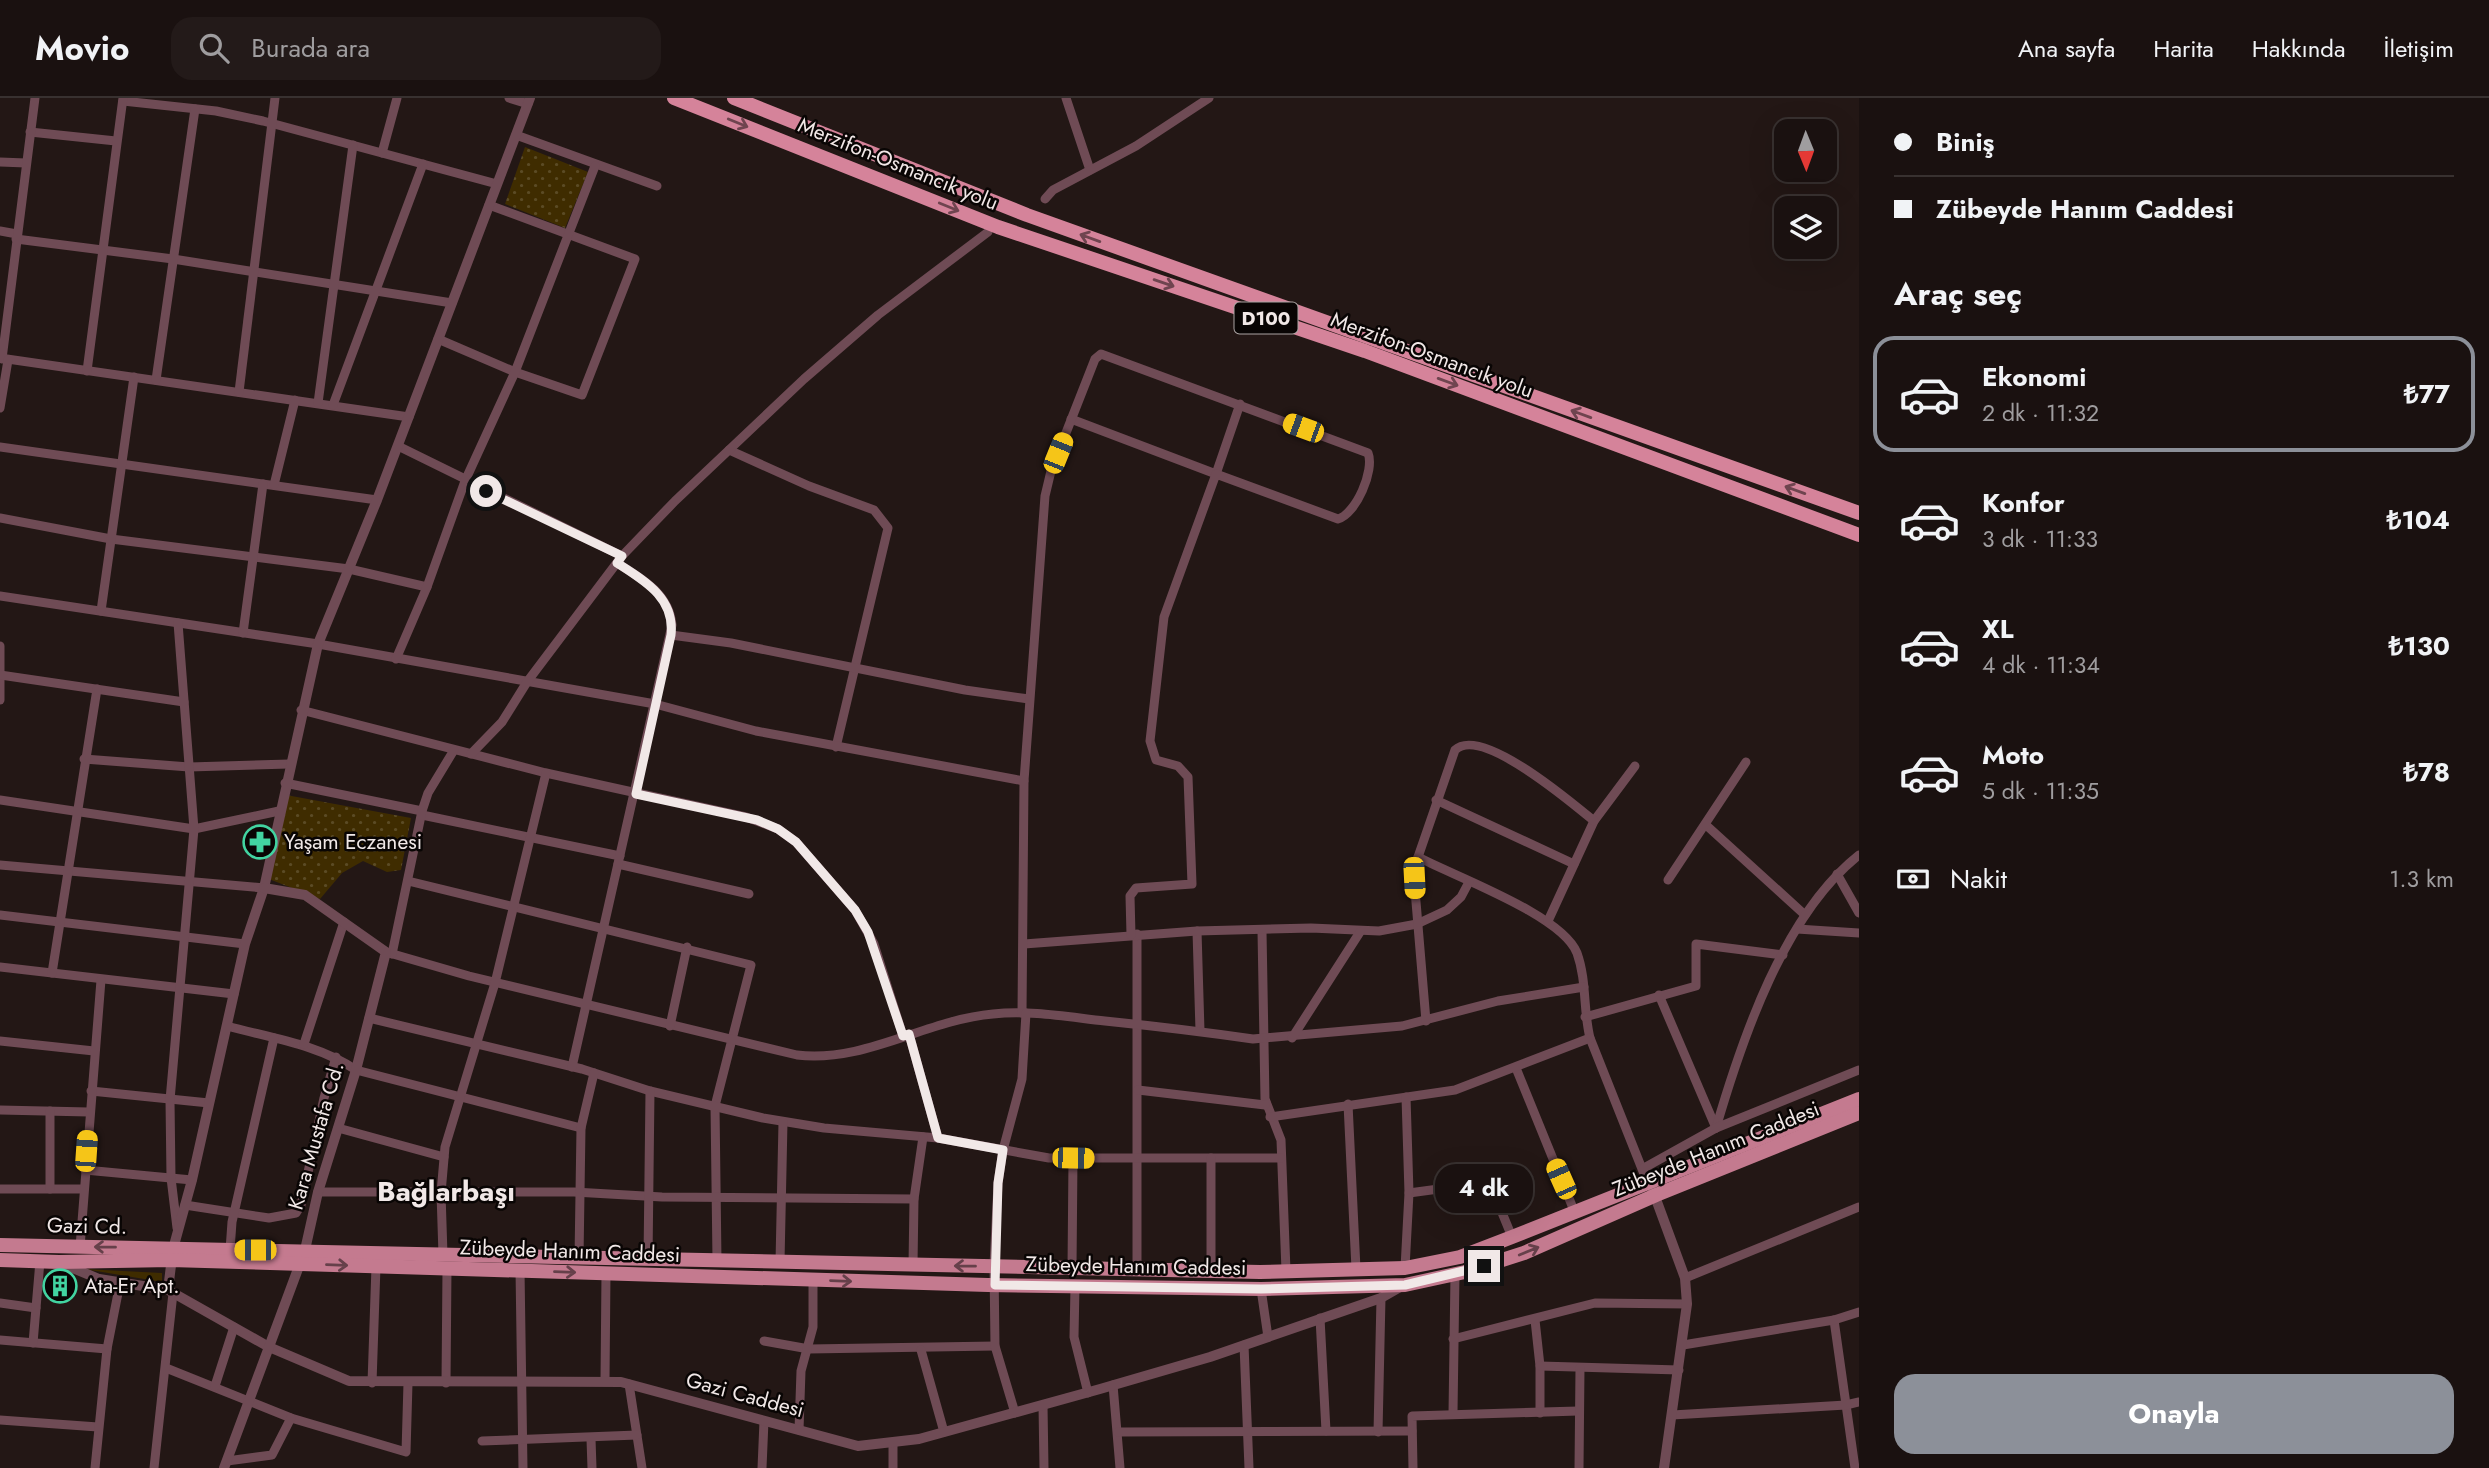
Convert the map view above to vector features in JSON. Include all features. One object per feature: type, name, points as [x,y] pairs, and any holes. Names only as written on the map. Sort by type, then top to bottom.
[{"type":"highway","name":"Merzifon-Osmancık yolu","points":[[674,98],[998,227],[1365,351],[1859,535]]},
{"type":"highway","name":"Merzifon-Osmancık yolu","points":[[734,98],[1027,215],[1859,513]]},
{"type":"main road","points":[[172,1254],[230,1250],[302,1257],[445,1262],[579,1258],[1286,1271],[1405,1268],[1460,1257],[1575,1213],[1652,1189],[1859,1099]]},
{"type":"main road","name":"Zübeyde Hanım Caddesi","points":[[172,1254],[302,1257],[376,1266],[445,1262],[520,1270],[995,1285],[1261,1289],[1405,1285],[1524,1254],[1652,1189],[1859,1113]]},
{"type":"main road","name":"Gazi Cd.","points":[[0,1245],[80,1247],[172,1254]]},
{"type":"main road","name":"Gazi Cd.","points":[[0,1259],[59,1262],[172,1254]]},
{"type":"street","points":[[0,408],[16,236],[35,98]]},
{"type":"street","points":[[239,392],[275,98]]},
{"type":"street","points":[[382,153],[397,98]]},
{"type":"street","points":[[154,1468],[166,1368],[172,1254],[192,1180],[245,944],[264,888],[289,764],[318,644],[398,446],[529,101],[509,98]]},
{"type":"street","points":[[1066,98],[1090,170]]},
{"type":"street","points":[[1045,199],[1053,190],[1136,146],[1209,98]]},
{"type":"street","points":[[87,371],[123,99],[271,123],[497,184]]},
{"type":"street","points":[[156,380],[195,109]]},
{"type":"street","points":[[30,132],[116,141]]},
{"type":"street","points":[[516,135],[595,166],[657,186]]},
{"type":"street","points":[[318,403],[353,145]]},
{"type":"street","points":[[0,162],[26,163]]},
{"type":"street","points":[[333,405],[423,164]]},
{"type":"street","points":[[396,659],[427,587],[465,481],[515,372],[595,166]]},
{"type":"street","points":[[438,339],[515,372],[582,395],[635,259],[489,205]]},
{"type":"street","points":[[0,231],[103,250],[452,303]]},
{"type":"street","points":[[471,754],[502,722],[527,682],[620,559],[729,450],[878,315],[988,232]]},
{"type":"street","points":[[1015,1413],[995,1346],[994,1266],[1003,1150],[1022,1079],[1024,781],[1045,496],[1071,419],[1094,359],[1101,354],[1368,453],[1370,473],[1348,515],[1338,519],[1071,419]]},
{"type":"street","points":[[4,359],[409,417]]},
{"type":"street","points":[[101,611],[134,377]]},
{"type":"street","points":[[274,485],[295,400]]},
{"type":"street","points":[[1138,1269],[1138,1024],[1130,896],[1136,888],[1192,884],[1188,777],[1178,766],[1156,760],[1150,741],[1164,617],[1240,404]]},
{"type":"street","points":[[398,446],[620,559],[665,601],[671,616],[671,635],[572,1067]]},
{"type":"street","points":[[0,447],[377,500]]},
{"type":"street","points":[[729,450],[808,486],[874,510],[888,528],[836,747]]},
{"type":"street","points":[[243,633],[263,484]]},
{"type":"street","points":[[0,518],[111,539],[349,569],[427,587]]},
{"type":"street","points":[[0,596],[318,644],[655,704],[756,731],[1024,781]]},
{"type":"street","points":[[177,1233],[171,1178],[170,1100],[182,989],[194,829],[178,623]]},
{"type":"street","points":[[671,635],[730,643],[1029,699]]},
{"type":"street","points":[[0,646],[0,700]]},
{"type":"street","points":[[1,675],[184,702]]},
{"type":"street","points":[[52,973],[66,870],[97,689]]},
{"type":"street","points":[[301,710],[546,773],[757,820],[778,829],[796,842],[855,910],[868,932],[906,1035],[938,1138]]},
{"type":"street","points":[[1426,1021],[1414,878],[1418,857],[1453,753],[1460,746],[1468,744],[1528,769],[1594,821]]},
{"type":"street","points":[[389,953],[428,793],[454,750]]},
{"type":"street","points":[[84,759],[189,766],[289,764]]},
{"type":"street","points":[[1668,880],[1746,762]]},
{"type":"street","points":[[1548,921],[1594,821],[1634,766]]},
{"type":"street","points":[[446,1383],[445,1262],[440,1193],[444,1157],[495,983],[546,773]]},
{"type":"street","points":[[285,783],[530,838],[749,894]]},
{"type":"street","points":[[0,800],[194,829],[279,811]]},
{"type":"street","points":[[1436,800],[1574,864]]},
{"type":"street","points":[[1706,825],[1805,915]]},
{"type":"street","points":[[1716,1128],[1737,1054],[1797,929],[1837,874],[1859,855]]},
{"type":"street","points":[[1418,857],[1548,921],[1572,945],[1584,987],[1585,1017],[1590,1038],[1644,1168],[1685,1278],[1687,1304],[1683,1345],[1664,1468]]},
{"type":"street","points":[[0,865],[264,888],[305,895],[389,953],[587,1006],[732,1041],[820,1058],[858,1052],[906,1035],[992,1014],[1024,1013],[1264,1040],[1402,1026],[1498,1000],[1584,987]]},
{"type":"street","points":[[1837,874],[1859,913]]},
{"type":"street","points":[[408,881],[687,947],[751,965],[715,1106],[717,1261]]},
{"type":"street","points":[[1024,944],[1197,931],[1311,928],[1360,932],[1417,924],[1455,904],[1469,882]]},
{"type":"street","points":[[0,915],[245,944]]},
{"type":"street","points":[[303,1044],[344,922]]},
{"type":"street","points":[[1797,929],[1859,933]]},
{"type":"street","points":[[1197,931],[1200,1031]]},
{"type":"street","points":[[1262,931],[1265,1105],[1281,1140],[1286,1271]]},
{"type":"street","points":[[1292,1038],[1360,932]]},
{"type":"street","points":[[1585,1017],[1696,986],[1696,944],[1783,956]]},
{"type":"street","points":[[670,1026],[687,947]]},
{"type":"street","name":"Kara Mustafa Cd.","points":[[226,1466],[302,1257],[318,1192],[389,953]]},
{"type":"street","points":[[0,967],[234,994]]},
{"type":"street","points":[[80,1247],[101,980]]},
{"type":"street","points":[[1659,995],[1688,1069],[1716,1128]]},
{"type":"street","points":[[369,1018],[572,1067],[650,1091],[783,1122],[938,1138],[1049,1158],[1281,1158]]},
{"type":"street","points":[[227,1026],[303,1044],[336,1057],[356,1070],[581,1128]]},
{"type":"street","points":[[230,1250],[235,1213],[274,1038]]},
{"type":"street","points":[[1270,1117],[1455,1090],[1590,1038]]},
{"type":"street","points":[[0,1041],[94,1051]]},
{"type":"street","points":[[185,1205],[279,1218],[296,1213],[302,1205],[324,1098],[336,1057]]},
{"type":"street","points":[[1516,1068],[1575,1213]]},
{"type":"street","points":[[1644,1168],[1716,1128],[1859,1070]]},
{"type":"street","points":[[579,1258],[581,1128],[594,1073]]},
{"type":"street","points":[[1138,1090],[1265,1105]]},
{"type":"street","points":[[91,1091],[209,1103]]},
{"type":"street","points":[[648,1259],[650,1091]]},
{"type":"street","points":[[1405,1285],[1409,1193],[1406,1097]]},
{"type":"street","points":[[1348,1104],[1356,1269]]},
{"type":"street","points":[[0,1110],[89,1112]]},
{"type":"street","points":[[50,1111],[50,1189]]},
{"type":"street","points":[[780,1262],[783,1122]]},
{"type":"street","points":[[338,1128],[444,1157]]},
{"type":"street","points":[[913,1265],[914,1199],[923,1137]]},
{"type":"street","points":[[1072,1268],[1073,1158]]},
{"type":"street","points":[[1211,1270],[1212,1158]]},
{"type":"street","points":[[85,1170],[192,1180]]},
{"type":"street","points":[[1409,1193],[1436,1190],[1482,1175],[1488,1176],[1512,1237]]},
{"type":"street","points":[[0,1189],[84,1189]]},
{"type":"street","points":[[318,1192],[579,1192],[715,1198],[914,1199]]},
{"type":"street","points":[[1685,1278],[1859,1207]]},
{"type":"street","points":[[33,1343],[40,1261]]},
{"type":"street","name":"Gazi Caddesi","points":[[59,1262],[99,1279],[171,1292],[269,1347],[349,1381],[446,1383],[605,1380],[629,1384],[858,1446],[894,1444],[1088,1393],[1268,1337],[1381,1298],[1405,1285]]},
{"type":"street","points":[[372,1383],[376,1266]]},
{"type":"street","points":[[520,1270],[523,1468]]},
{"type":"street","points":[[605,1380],[606,1273]]},
{"type":"street","points":[[1452,1413],[1455,1274]]},
{"type":"street","points":[[799,1430],[801,1371],[813,1327],[813,1280]]},
{"type":"street","points":[[95,1468],[107,1349],[120,1283]]},
{"type":"street","points":[[1075,1286],[1074,1337],[1088,1393]]},
{"type":"street","points":[[1261,1289],[1268,1337]]},
{"type":"street","points":[[1378,1432],[1381,1298]]},
{"type":"street","points":[[0,1303],[36,1308]]},
{"type":"street","points":[[1453,1339],[1595,1303],[1687,1304]]},
{"type":"street","points":[[1683,1345],[1834,1320],[1859,1312]]},
{"type":"street","points":[[1320,1318],[1326,1431]]},
{"type":"street","points":[[1535,1320],[1540,1366],[1540,1413]]},
{"type":"street","points":[[1834,1320],[1855,1468]]},
{"type":"street","points":[[215,1386],[234,1327]]},
{"type":"street","points":[[0,1340],[107,1349]]},
{"type":"street","points":[[764,1342],[809,1349],[921,1350],[995,1346]]},
{"type":"street","points":[[1244,1345],[1249,1468]]},
{"type":"street","points":[[921,1350],[944,1432]]},
{"type":"street","points":[[1540,1366],[1679,1370]]},
{"type":"street","points":[[1579,1468],[1580,1367]]},
{"type":"street","points":[[166,1368],[291,1418],[406,1452],[408,1383]]},
{"type":"street","points":[[629,1384],[642,1468]]},
{"type":"street","points":[[1114,1385],[1120,1468]]},
{"type":"street","points":[[1672,1415],[1859,1402]]},
{"type":"street","points":[[1043,1405],[1044,1468]]},
{"type":"street","points":[[1413,1468],[1412,1416],[1578,1411]]},
{"type":"street","points":[[226,1466],[272,1455],[291,1418]]},
{"type":"street","points":[[0,1420],[98,1427]]},
{"type":"street","points":[[762,1468],[764,1421]]},
{"type":"street","points":[[1118,1432],[1412,1431]]},
{"type":"street","points":[[482,1441],[577,1436],[591,1439],[636,1435]]},
{"type":"street","points":[[591,1439],[592,1468]]},
{"type":"street","points":[[893,1468],[894,1444]]},
{"type":"shaded area","points":[[525,147],[588,172],[565,228],[505,204]]},
{"type":"shaded area","points":[[286,795],[411,818],[401,870],[387,872],[363,861],[342,873],[320,899],[269,879]]},
{"type":"shaded area","points":[[84,1269],[162,1273],[162,1282]]},
{"type":"place","name":"Yaşam Eczanesi","points":[[260,842]]},
{"type":"place","name":"Ata-Er Apt.","points":[[60,1286]]},
{"type":"district","name":"Bağlarbaşı","points":[[446,1191]]},
{"type":"route","points":[[486,491],[622,556],[617,563],[641,578],[665,601],[671,616],[671,635],[636,794],[746,817],[778,829],[804,850],[855,910],[874,944],[903,1036],[909,1034],[938,1138],[1003,1150],[998,1183],[995,1285],[1261,1289],[1405,1285],[1484,1266]]}]
